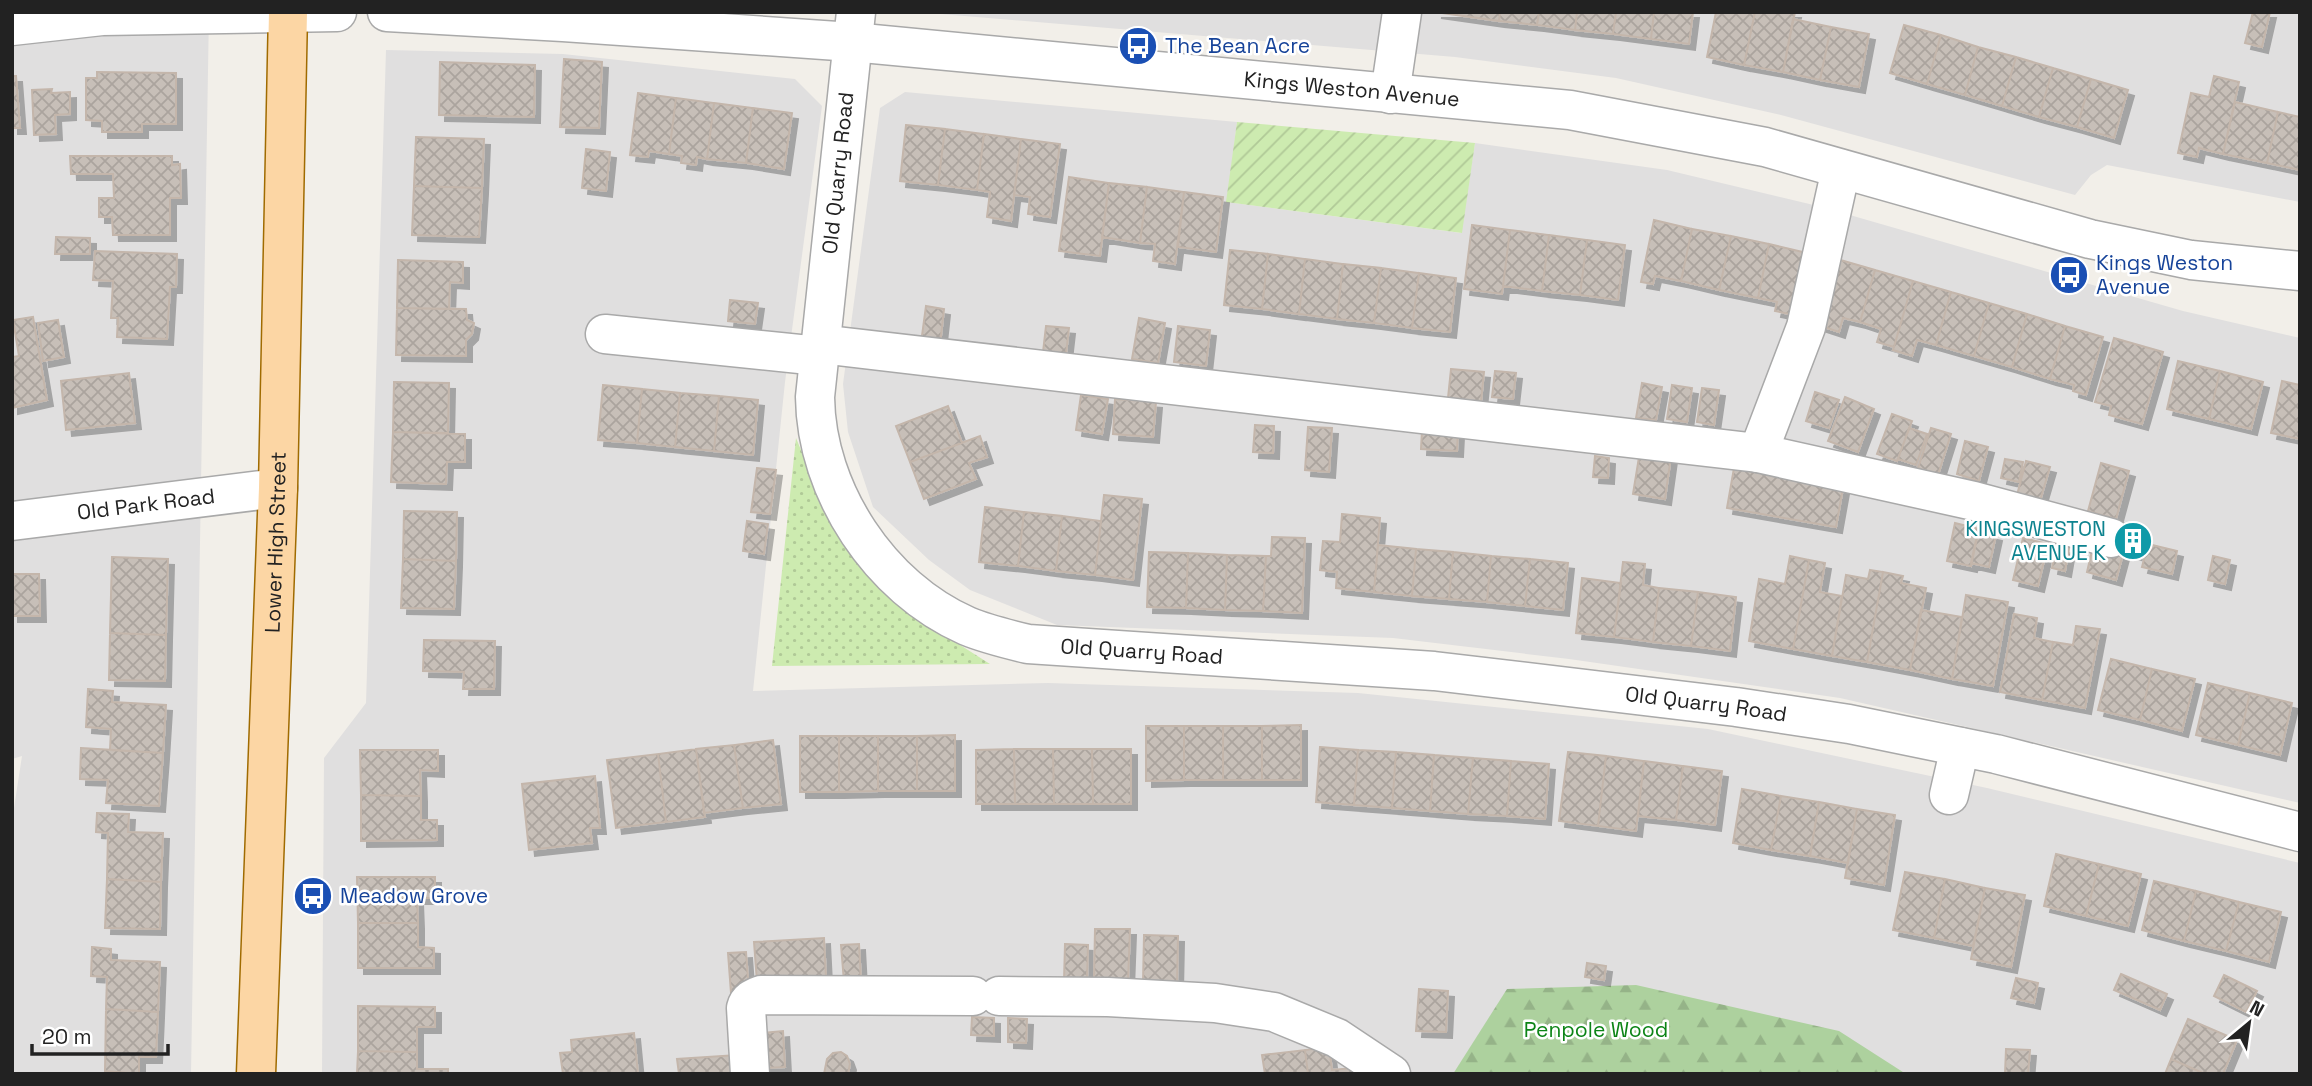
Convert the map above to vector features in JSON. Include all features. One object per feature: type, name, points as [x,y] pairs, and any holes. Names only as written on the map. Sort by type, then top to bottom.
[{"type":"main road","name":"Lower High Street","points":[[256,1074],[278,488],[288,12]]},
{"type":"street","points":[[12,26],[103,16],[337,12]]},
{"type":"street","name":"Kings Weston Avenue","points":[[387,12],[563,22],[854,27],[1390,94],[1570,110],[1765,147],[2090,239],[2190,260],[2300,271]]},
{"type":"street","points":[[1390,94],[1402,12]]},
{"type":"street","name":"Old Quarry Road","points":[[854,27],[815,421],[823,454],[849,517],[885,566],[914,594],[965,625],[1028,644],[1434,671],[1618,691],[1849,724],[1960,747],[2300,832]]},
{"type":"street","points":[[1758,453],[1806,327],[1841,169]]},
{"type":"street","points":[[605,334],[820,350],[1758,453],[1973,501],[2111,538]]},
{"type":"street","name":"Old Park Road","points":[[12,521],[278,488]]},
{"type":"street","points":[[1949,795],[1960,747]]},
{"type":"street","points":[[750,1074],[746,1008],[750,1000],[761,995],[1108,997],[1215,1003],[1274,1012],[1337,1038],[1391,1074]]},
{"type":"shaded area","points":[[12,12],[209,12],[191,1074],[12,1074],[12,821],[22,756],[12,759]]},
{"type":"shaded area","points":[[917,12],[2300,12],[2300,202],[2107,165],[2091,175],[2075,195],[1781,115],[1616,78],[1455,57]]},
{"type":"shaded area","points":[[386,50],[563,54],[795,79],[822,106],[785,382],[753,691],[1048,683],[1358,693],[1708,729],[1987,788],[2300,863],[2300,1074],[322,1074],[324,758],[366,703]]},
{"type":"shaded area","points":[[905,92],[1237,122],[1227,202],[1461,233],[1475,143],[1667,170],[1822,207],[2183,311],[2300,338],[2300,803],[1840,698],[1569,659],[1393,638],[1057,625],[970,590],[929,560],[873,507],[848,432],[843,384],[880,108]]},
{"type":"green space","points":[[1237,122],[1475,143],[1462,233],[1226,202]]},
{"type":"green space","points":[[796,438],[835,532],[878,586],[924,622],[990,664],[772,666]]},
{"type":"green space","name":"Penpole Wood","points":[[1636,985],[1839,1031],[1906,1074],[1453,1074],[1507,989]]},
{"type":"building","points":[[1435,12],[1500,12],[1499,21]]},
{"type":"building","points":[[1500,12],[1539,12],[1537,25],[1499,21]]},
{"type":"building","points":[[1539,12],[1577,12],[1575,30],[1537,25]]},
{"type":"building","points":[[1577,12],[1616,12],[1613,34],[1575,30]]},
{"type":"building","points":[[1616,12],[1654,12],[1651,39],[1613,34]]},
{"type":"building","points":[[1654,12],[1693,12],[1689,44],[1651,39]]},
{"type":"building","points":[[1716,12],[1755,12],[1744,65],[1707,57]]},
{"type":"building","points":[[1755,12],[1795,12],[1783,72],[1744,65]]},
{"type":"building","points":[[2253,12],[2270,12],[2262,47],[2245,43]]},
{"type":"building","points":[[1793,19],[1831,27],[1820,80],[1783,72]]},
{"type":"building","points":[[1904,25],[1941,35],[1927,84],[1890,73]]},
{"type":"building","points":[[1831,27],[1869,34],[1859,87],[1820,80]]},
{"type":"building","points":[[1941,35],[1978,47],[1965,95],[1927,84]]},
{"type":"building","points":[[1978,47],[2016,57],[2002,106],[1965,95]]},
{"type":"building","points":[[2016,57],[2053,68],[2039,117],[2002,106]]},
{"type":"building","points":[[564,59],[602,62],[599,128],[560,127]]},
{"type":"building","points":[[440,62],[535,65],[534,117],[439,115]]},
{"type":"building","points":[[2053,68],[2091,79],[2077,127],[2039,117]]},
{"type":"building","points":[[97,72],[176,73],[176,124],[142,124],[142,132],[102,132],[102,121],[86,120],[86,78],[97,78]]},
{"type":"building","points":[[12,76],[16,76],[20,128],[12,128]]},
{"type":"building","points":[[2214,76],[2239,82],[2223,154],[2199,148],[2197,157],[2178,153],[2191,93],[2209,97]]},
{"type":"building","points":[[2091,79],[2128,90],[2114,138],[2077,127]]},
{"type":"building","points":[[52,89],[51,93],[70,92],[70,114],[55,115],[56,134],[34,135],[32,90]]},
{"type":"building","points":[[638,93],[676,98],[669,154],[649,151],[648,157],[630,155]]},
{"type":"building","points":[[676,98],[714,103],[707,159],[697,157],[696,165],[681,163],[682,156],[669,154]]},
{"type":"building","points":[[2235,102],[2278,112],[2267,163],[2223,154]]},
{"type":"building","points":[[714,103],[753,108],[746,163],[707,159]]},
{"type":"building","points":[[753,108],[792,113],[784,169],[746,163]]},
{"type":"building","points":[[2278,112],[2300,117],[2300,170],[2267,163]]},
{"type":"building","points":[[906,125],[945,129],[938,185],[900,181]]},
{"type":"building","points":[[945,129],[984,134],[977,190],[938,185]]},
{"type":"building","points":[[984,134],[1021,139],[1011,221],[987,217],[990,192],[977,190]]},
{"type":"building","points":[[416,137],[484,139],[482,188],[414,186]]},
{"type":"building","points":[[1021,139],[1060,144],[1050,217],[1028,214],[1030,197],[1014,195]]},
{"type":"building","points":[[586,149],[610,152],[606,191],[582,188]]},
{"type":"building","points":[[70,156],[172,156],[172,165],[180,164],[181,198],[170,198],[170,235],[113,235],[112,217],[99,217],[99,198],[114,198],[113,174],[71,174]]},
{"type":"building","points":[[1069,177],[1109,183],[1100,256],[1059,251]]},
{"type":"building","points":[[1109,183],[1147,187],[1140,243],[1102,237]]},
{"type":"building","points":[[414,186],[482,188],[479,237],[412,235]]},
{"type":"building","points":[[1147,187],[1184,192],[1175,264],[1153,261],[1155,244],[1140,243]]},
{"type":"building","points":[[1184,192],[1223,197],[1216,252],[1178,247]]},
{"type":"building","points":[[1654,220],[1692,229],[1681,281],[1655,276],[1653,284],[1641,282]]},
{"type":"building","points":[[1472,225],[1510,230],[1502,294],[1464,289]]},
{"type":"building","points":[[1692,229],[1731,236],[1719,290],[1681,281]]},
{"type":"building","points":[[1510,230],[1549,235],[1542,291],[1503,286]]},
{"type":"building","points":[[1549,235],[1587,240],[1580,295],[1542,291]]},
{"type":"building","points":[[1731,236],[1769,244],[1758,298],[1719,290]]},
{"type":"building","points":[[56,237],[90,238],[90,254],[55,254]]},
{"type":"building","points":[[1587,240],[1625,245],[1618,300],[1580,295]]},
{"type":"building","points":[[1769,244],[1807,253],[1794,315],[1775,311],[1777,302],[1758,298]]},
{"type":"building","points":[[1230,250],[1268,254],[1262,309],[1224,305]]},
{"type":"building","points":[[95,251],[177,254],[176,287],[170,287],[167,339],[117,337],[118,318],[111,318],[113,281],[93,280]]},
{"type":"building","points":[[1268,254],[1305,259],[1299,314],[1262,309]]},
{"type":"building","points":[[1305,259],[1343,264],[1337,319],[1299,314]]},
{"type":"building","points":[[1837,259],[1875,270],[1860,322],[1843,318],[1839,332],[1818,325]]},
{"type":"building","points":[[398,260],[463,262],[463,283],[450,282],[449,309],[397,308]]},
{"type":"building","points":[[1343,264],[1381,268],[1374,323],[1337,319]]},
{"type":"building","points":[[1381,268],[1419,273],[1412,328],[1374,323]]},
{"type":"building","points":[[1875,270],[1913,281],[1894,347],[1877,342],[1881,329],[1860,322]]},
{"type":"building","points":[[1419,273],[1456,278],[1450,332],[1412,328]]},
{"type":"building","points":[[1913,281],[1951,292],[1936,345],[1917,340],[1912,356],[1893,350]]},
{"type":"building","points":[[1951,292],[1989,303],[1974,356],[1936,345]]},
{"type":"building","points":[[730,300],[758,303],[755,324],[728,321]]},
{"type":"building","points":[[1989,303],[2027,314],[2012,367],[1974,356]]},
{"type":"building","points":[[926,306],[944,309],[940,345],[921,343]]},
{"type":"building","points":[[397,308],[466,309],[467,320],[474,323],[472,334],[466,340],[466,356],[396,355]]},
{"type":"building","points":[[2027,314],[2065,326],[2050,379],[2012,367]]},
{"type":"building","points":[[33,317],[47,400],[12,408],[12,357],[19,356],[13,320]]},
{"type":"building","points":[[1139,318],[1165,323],[1158,363],[1132,359]]},
{"type":"building","points":[[58,320],[64,357],[43,361],[38,323]]},
{"type":"building","points":[[1046,326],[1069,328],[1066,354],[1043,352]]},
{"type":"building","points":[[1178,326],[1210,330],[1206,366],[1174,362]]},
{"type":"building","points":[[2065,326],[2103,337],[2086,395],[2073,391],[2074,385],[2050,379]]},
{"type":"building","points":[[2114,338],[2163,352],[2142,424],[2109,415],[2111,406],[2095,402]]},
{"type":"building","points":[[2178,361],[2220,371],[2209,419],[2167,409]]},
{"type":"building","points":[[1451,369],[1484,372],[1481,402],[1448,398]]},
{"type":"building","points":[[1495,371],[1516,373],[1513,399],[1492,397]]},
{"type":"building","points":[[2220,371],[2263,382],[2251,429],[2209,419]]},
{"type":"building","points":[[129,373],[135,423],[66,430],[61,381]]},
{"type":"building","points":[[2282,381],[2300,385],[2300,439],[2271,433]]},
{"type":"building","points":[[394,382],[449,383],[448,433],[393,432]]},
{"type":"building","points":[[1642,383],[1662,387],[1656,420],[1636,418]]},
{"type":"building","points":[[603,385],[642,389],[637,443],[598,440]]},
{"type":"building","points":[[1672,385],[1692,388],[1687,422],[1667,419]]},
{"type":"building","points":[[1702,388],[1719,390],[1714,425],[1697,422]]},
{"type":"building","points":[[642,389],[680,393],[675,447],[637,443]]},
{"type":"building","points":[[1815,392],[1839,400],[1829,428],[1806,421]]},
{"type":"building","points":[[680,393],[719,396],[714,451],[675,447]]},
{"type":"building","points":[[1081,395],[1108,399],[1102,434],[1076,430]]},
{"type":"building","points":[[719,396],[758,400],[753,455],[714,451]]},
{"type":"building","points":[[1845,397],[1874,409],[1858,452],[1828,441]]},
{"type":"building","points":[[1115,399],[1156,402],[1153,437],[1113,434]]},
{"type":"building","points":[[948,406],[962,443],[910,462],[896,426]]},
{"type":"building","points":[[1892,414],[1912,421],[1897,461],[1877,454]]},
{"type":"building","points":[[1255,425],[1274,426],[1273,453],[1253,452]]},
{"type":"building","points":[[1308,427],[1332,428],[1329,472],[1305,470]]},
{"type":"building","points":[[1909,428],[1927,434],[1916,465],[1898,459]]},
{"type":"building","points":[[1931,428],[1951,434],[1938,475],[1918,468]]},
{"type":"building","points":[[1422,430],[1458,431],[1457,451],[1421,449]]},
{"type":"building","points":[[393,432],[465,434],[465,462],[447,462],[446,484],[391,482]]},
{"type":"building","points":[[980,436],[987,457],[969,463],[976,479],[924,499],[910,462]]},
{"type":"building","points":[[1965,441],[1988,447],[1979,481],[1957,474]]},
{"type":"building","points":[[1640,451],[1671,456],[1665,499],[1633,494]]},
{"type":"building","points":[[1595,456],[1609,458],[1608,478],[1593,477]]},
{"type":"building","points":[[2005,459],[2023,462],[2019,482],[2001,478]]},
{"type":"building","points":[[2026,461],[2050,467],[2040,501],[2017,495]]},
{"type":"building","points":[[2101,463],[2129,471],[2116,519],[2088,511]]},
{"type":"building","points":[[757,468],[776,470],[770,514],[751,512]]},
{"type":"building","points":[[1734,468],[1843,488],[1836,527],[1727,508]]},
{"type":"building","points":[[1104,495],[1142,499],[1133,580],[1095,575]]},
{"type":"building","points":[[985,507],[1024,512],[1018,566],[979,562]]},
{"type":"building","points":[[404,511],[457,512],[456,561],[403,559]]},
{"type":"building","points":[[1024,512],[1062,516],[1056,571],[1018,566]]},
{"type":"building","points":[[1342,514],[1380,518],[1374,592],[1336,588],[1337,572],[1320,570],[1323,541],[1340,542]]},
{"type":"building","points":[[1062,516],[1101,521],[1095,575],[1056,571]]},
{"type":"building","points":[[747,521],[768,524],[764,554],[743,551]]},
{"type":"building","points":[[1955,523],[1979,529],[1971,566],[1947,561]]},
{"type":"building","name":"KINGSWESTON AVENUE K","points":[[2128,526],[2145,533],[2138,555],[2121,549]]},
{"type":"building","points":[[1978,531],[1996,535],[1989,567],[1971,563]]},
{"type":"building","points":[[1272,537],[1305,538],[1302,613],[1263,611],[1266,556],[1271,556]]},
{"type":"building","points":[[2023,538],[2048,544],[2038,586],[2013,580]]},
{"type":"building","points":[[2148,544],[2177,551],[2172,574],[2142,567]]},
{"type":"building","points":[[1378,545],[1416,549],[1412,596],[1374,592]]},
{"type":"building","points":[[2056,546],[2069,548],[2065,571],[2052,568]]},
{"type":"building","points":[[2093,546],[2123,554],[2116,580],[2087,572]]},
{"type":"building","points":[[1416,549],[1453,552],[1449,599],[1412,596]]},
{"type":"building","points":[[1149,552],[1188,553],[1186,608],[1147,607]]},
{"type":"building","points":[[1453,552],[1491,556],[1487,602],[1449,599]]},
{"type":"building","points":[[1188,553],[1227,555],[1225,610],[1186,608]]},
{"type":"building","points":[[1227,555],[1266,556],[1263,611],[1225,610]]},
{"type":"building","points":[[1491,556],[1530,559],[1525,606],[1487,602]]},
{"type":"building","points":[[1790,556],[1809,560],[1793,649],[1749,641],[1759,579],[1785,584]]},
{"type":"building","points":[[2213,556],[2230,560],[2225,584],[2208,580]]},
{"type":"building","points":[[112,557],[168,559],[166,635],[110,633]]},
{"type":"building","points":[[403,559],[456,561],[454,609],[401,608]]},
{"type":"building","points":[[1530,559],[1568,563],[1563,610],[1525,606]]},
{"type":"building","points":[[1809,560],[1825,563],[1820,592],[1842,596],[1832,656],[1793,649]]},
{"type":"building","points":[[1623,562],[1645,564],[1643,585],[1659,588],[1653,642],[1614,637]]},
{"type":"building","points":[[1870,570],[1883,572],[1867,662],[1832,656],[1846,575],[1868,579]]},
{"type":"building","points":[[1883,572],[1903,576],[1901,583],[1926,588],[1910,670],[1867,662]]},
{"type":"building","points":[[12,574],[39,574],[40,616],[12,616]]},
{"type":"building","points":[[1582,578],[1621,583],[1614,637],[1576,633]]},
{"type":"building","points":[[1659,588],[1698,592],[1691,646],[1653,642]]},
{"type":"building","points":[[1698,592],[1736,597],[1730,651],[1691,646]]},
{"type":"building","points":[[1966,595],[2008,602],[1993,686],[1952,679]]},
{"type":"building","points":[[1921,610],[1962,617],[1952,679],[1910,670]]},
{"type":"building","points":[[2014,614],[2037,618],[2034,638],[2053,642],[2042,700],[2000,692]]},
{"type":"building","points":[[2076,626],[2100,629],[2085,708],[2042,700],[2053,642],[2073,645]]},
{"type":"building","points":[[110,633],[166,635],[165,681],[109,680]]},
{"type":"building","points":[[424,640],[495,641],[494,689],[463,689],[464,672],[423,671]]},
{"type":"building","points":[[2111,659],[2152,669],[2140,720],[2098,710]]},
{"type":"building","points":[[2152,669],[2195,679],[2182,731],[2140,720]]},
{"type":"building","points":[[2208,683],[2250,693],[2238,745],[2196,735]]},
{"type":"building","points":[[88,689],[113,691],[112,702],[166,705],[163,753],[110,750],[111,729],[86,727]]},
{"type":"building","points":[[2250,693],[2292,703],[2280,755],[2238,745]]},
{"type":"building","points":[[1301,725],[1301,780],[1262,780],[1262,726]]},
{"type":"building","points":[[1146,726],[1184,726],[1184,780],[1146,781]]},
{"type":"building","points":[[1184,726],[1223,726],[1223,780],[1184,780]]},
{"type":"building","points":[[1223,726],[1262,726],[1262,780],[1223,780]]},
{"type":"building","points":[[955,735],[955,791],[917,791],[917,736]]},
{"type":"building","points":[[800,736],[839,736],[839,792],[800,792]]},
{"type":"building","points":[[839,736],[878,736],[878,791],[839,792]]},
{"type":"building","points":[[878,736],[917,736],[917,791],[878,791]]},
{"type":"building","points":[[773,740],[781,804],[743,808],[734,745]]},
{"type":"building","points":[[734,745],[743,808],[704,813],[696,749]]},
{"type":"building","points":[[1320,747],[1358,750],[1354,805],[1316,802]]},
{"type":"building","points":[[81,748],[163,753],[159,806],[106,803],[108,780],[80,779]]},
{"type":"building","points":[[696,749],[705,817],[666,822],[658,754]]},
{"type":"building","points":[[1014,749],[1053,749],[1054,804],[1015,804]]},
{"type":"building","points":[[1014,749],[1015,804],[976,804],[976,750]]},
{"type":"building","points":[[1053,749],[1092,749],[1093,804],[1054,804]]},
{"type":"building","points":[[1092,749],[1131,749],[1131,804],[1093,804]]},
{"type":"building","points":[[360,750],[438,750],[438,771],[420,770],[421,796],[361,795]]},
{"type":"building","points":[[1358,750],[1396,752],[1392,808],[1354,805]]},
{"type":"building","points":[[1396,752],[1434,755],[1430,811],[1392,808]]},
{"type":"building","points":[[1568,752],[1606,756],[1598,826],[1559,821]]},
{"type":"building","points":[[658,754],[666,822],[616,828],[607,760]]},
{"type":"building","points":[[1434,755],[1473,758],[1468,814],[1430,811]]},
{"type":"building","points":[[1606,756],[1644,761],[1636,831],[1598,826]]},
{"type":"building","points":[[1473,758],[1511,761],[1507,816],[1468,814]]},
{"type":"building","points":[[1511,761],[1549,764],[1545,819],[1507,816]]},
{"type":"building","points":[[1644,761],[1683,766],[1676,820],[1638,816]]},
{"type":"building","points":[[1683,766],[1722,771],[1715,825],[1676,820]]},
{"type":"building","points":[[595,776],[600,828],[590,828],[592,843],[529,850],[522,784]]},
{"type":"building","points":[[1742,789],[1781,796],[1771,850],[1733,843]]},
{"type":"building","points":[[361,795],[421,796],[421,820],[437,820],[437,840],[361,841]]},
{"type":"building","points":[[1781,796],[1819,802],[1810,856],[1771,850]]},
{"type":"building","points":[[1819,802],[1857,809],[1848,863],[1810,856]]},
{"type":"building","points":[[1857,809],[1895,815],[1884,885],[1845,878]]},
{"type":"building","points":[[97,813],[129,814],[128,832],[163,833],[161,882],[107,879],[108,833],[96,832]]},
{"type":"building","points":[[2056,854],[2099,864],[2086,916],[2044,906]]},
{"type":"building","points":[[2099,864],[2141,874],[2128,926],[2086,916]]},
{"type":"building","points":[[1905,872],[1945,879],[1934,938],[1893,930]]},
{"type":"building","points":[[357,877],[435,877],[435,898],[417,898],[418,923],[358,923]]},
{"type":"building","points":[[107,879],[161,882],[160,929],[105,928]]},
{"type":"building","points":[[1945,879],[1985,888],[1973,946],[1934,938]]},
{"type":"building","points":[[2154,881],[2196,891],[2184,941],[2142,930]]},
{"type":"building","points":[[1985,888],[2025,895],[2011,967],[1971,959]]},
{"type":"building","points":[[2196,891],[2239,902],[2226,951],[2184,941]]},
{"type":"building","points":[[2239,902],[2281,912],[2269,962],[2226,951]]},
{"type":"building","points":[[358,923],[418,923],[418,947],[434,948],[434,968],[358,968]]},
{"type":"building","points":[[1095,929],[1130,929],[1128,982],[1094,981]]},
{"type":"building","points":[[1144,935],[1178,936],[1177,984],[1143,983]]},
{"type":"building","points":[[824,938],[826,977],[757,982],[754,942]]},
{"type":"building","points":[[859,944],[861,981],[844,982],[841,945]]},
{"type":"building","points":[[1065,944],[1088,945],[1087,981],[1064,981]]},
{"type":"building","points":[[92,947],[111,949],[111,960],[160,962],[158,1012],[106,1009],[107,977],[91,976]]},
{"type":"building","points":[[746,952],[749,992],[731,993],[728,953]]},
{"type":"building","points":[[1587,963],[1606,966],[1604,980],[1585,977]]},
{"type":"building","points":[[2121,974],[2167,994],[2160,1010],[2114,990]]},
{"type":"building","points":[[2224,975],[2257,991],[2246,1012],[2214,996]]},
{"type":"building","points":[[2016,978],[2038,983],[2034,1003],[2011,998]]},
{"type":"building","points":[[1419,989],[1448,991],[1446,1032],[1416,1031]]},
{"type":"building","points":[[358,1006],[435,1007],[435,1027],[417,1027],[417,1052],[358,1051]]},
{"type":"building","points":[[106,1009],[158,1012],[156,1057],[139,1057],[139,1074],[105,1071]]},
{"type":"building","points":[[972,1017],[994,1018],[994,1036],[971,1035]]},
{"type":"building","points":[[1008,1018],[1027,1019],[1026,1043],[1008,1042]]},
{"type":"building","points":[[2188,1019],[2237,1040],[2223,1074],[2205,1074],[2171,1059]]},
{"type":"building","points":[[783,1031],[785,1067],[765,1068],[763,1033]]},
{"type":"building","points":[[634,1033],[638,1074],[563,1074],[560,1053],[572,1052],[571,1040]]},
{"type":"building","points":[[1329,1047],[1332,1070],[1352,1068],[1353,1074],[1308,1074],[1305,1050]]},
{"type":"building","points":[[2006,1049],[2030,1050],[2028,1074],[2005,1074]]},
{"type":"building","points":[[1305,1050],[1308,1074],[1265,1074],[1262,1055]]},
{"type":"building","points":[[358,1051],[417,1052],[417,1069],[448,1069],[448,1074],[357,1074]]},
{"type":"building","points":[[841,1052],[847,1056],[850,1064],[848,1074],[824,1074],[827,1059],[833,1053]]},
{"type":"building","points":[[737,1055],[738,1074],[679,1074],[677,1059]]},
{"type":"building","points":[[2171,1059],[2205,1074],[2165,1074]]},
{"type":"place","name":"The Bean Acre","points":[[1138,46]]},
{"type":"place","name":"Kings Weston Avenue","points":[[2069,275]]},
{"type":"place","name":"KINGSWESTON AVENUE K","points":[[2133,541]]},
{"type":"place","name":"Meadow Grove","points":[[313,896]]}]
